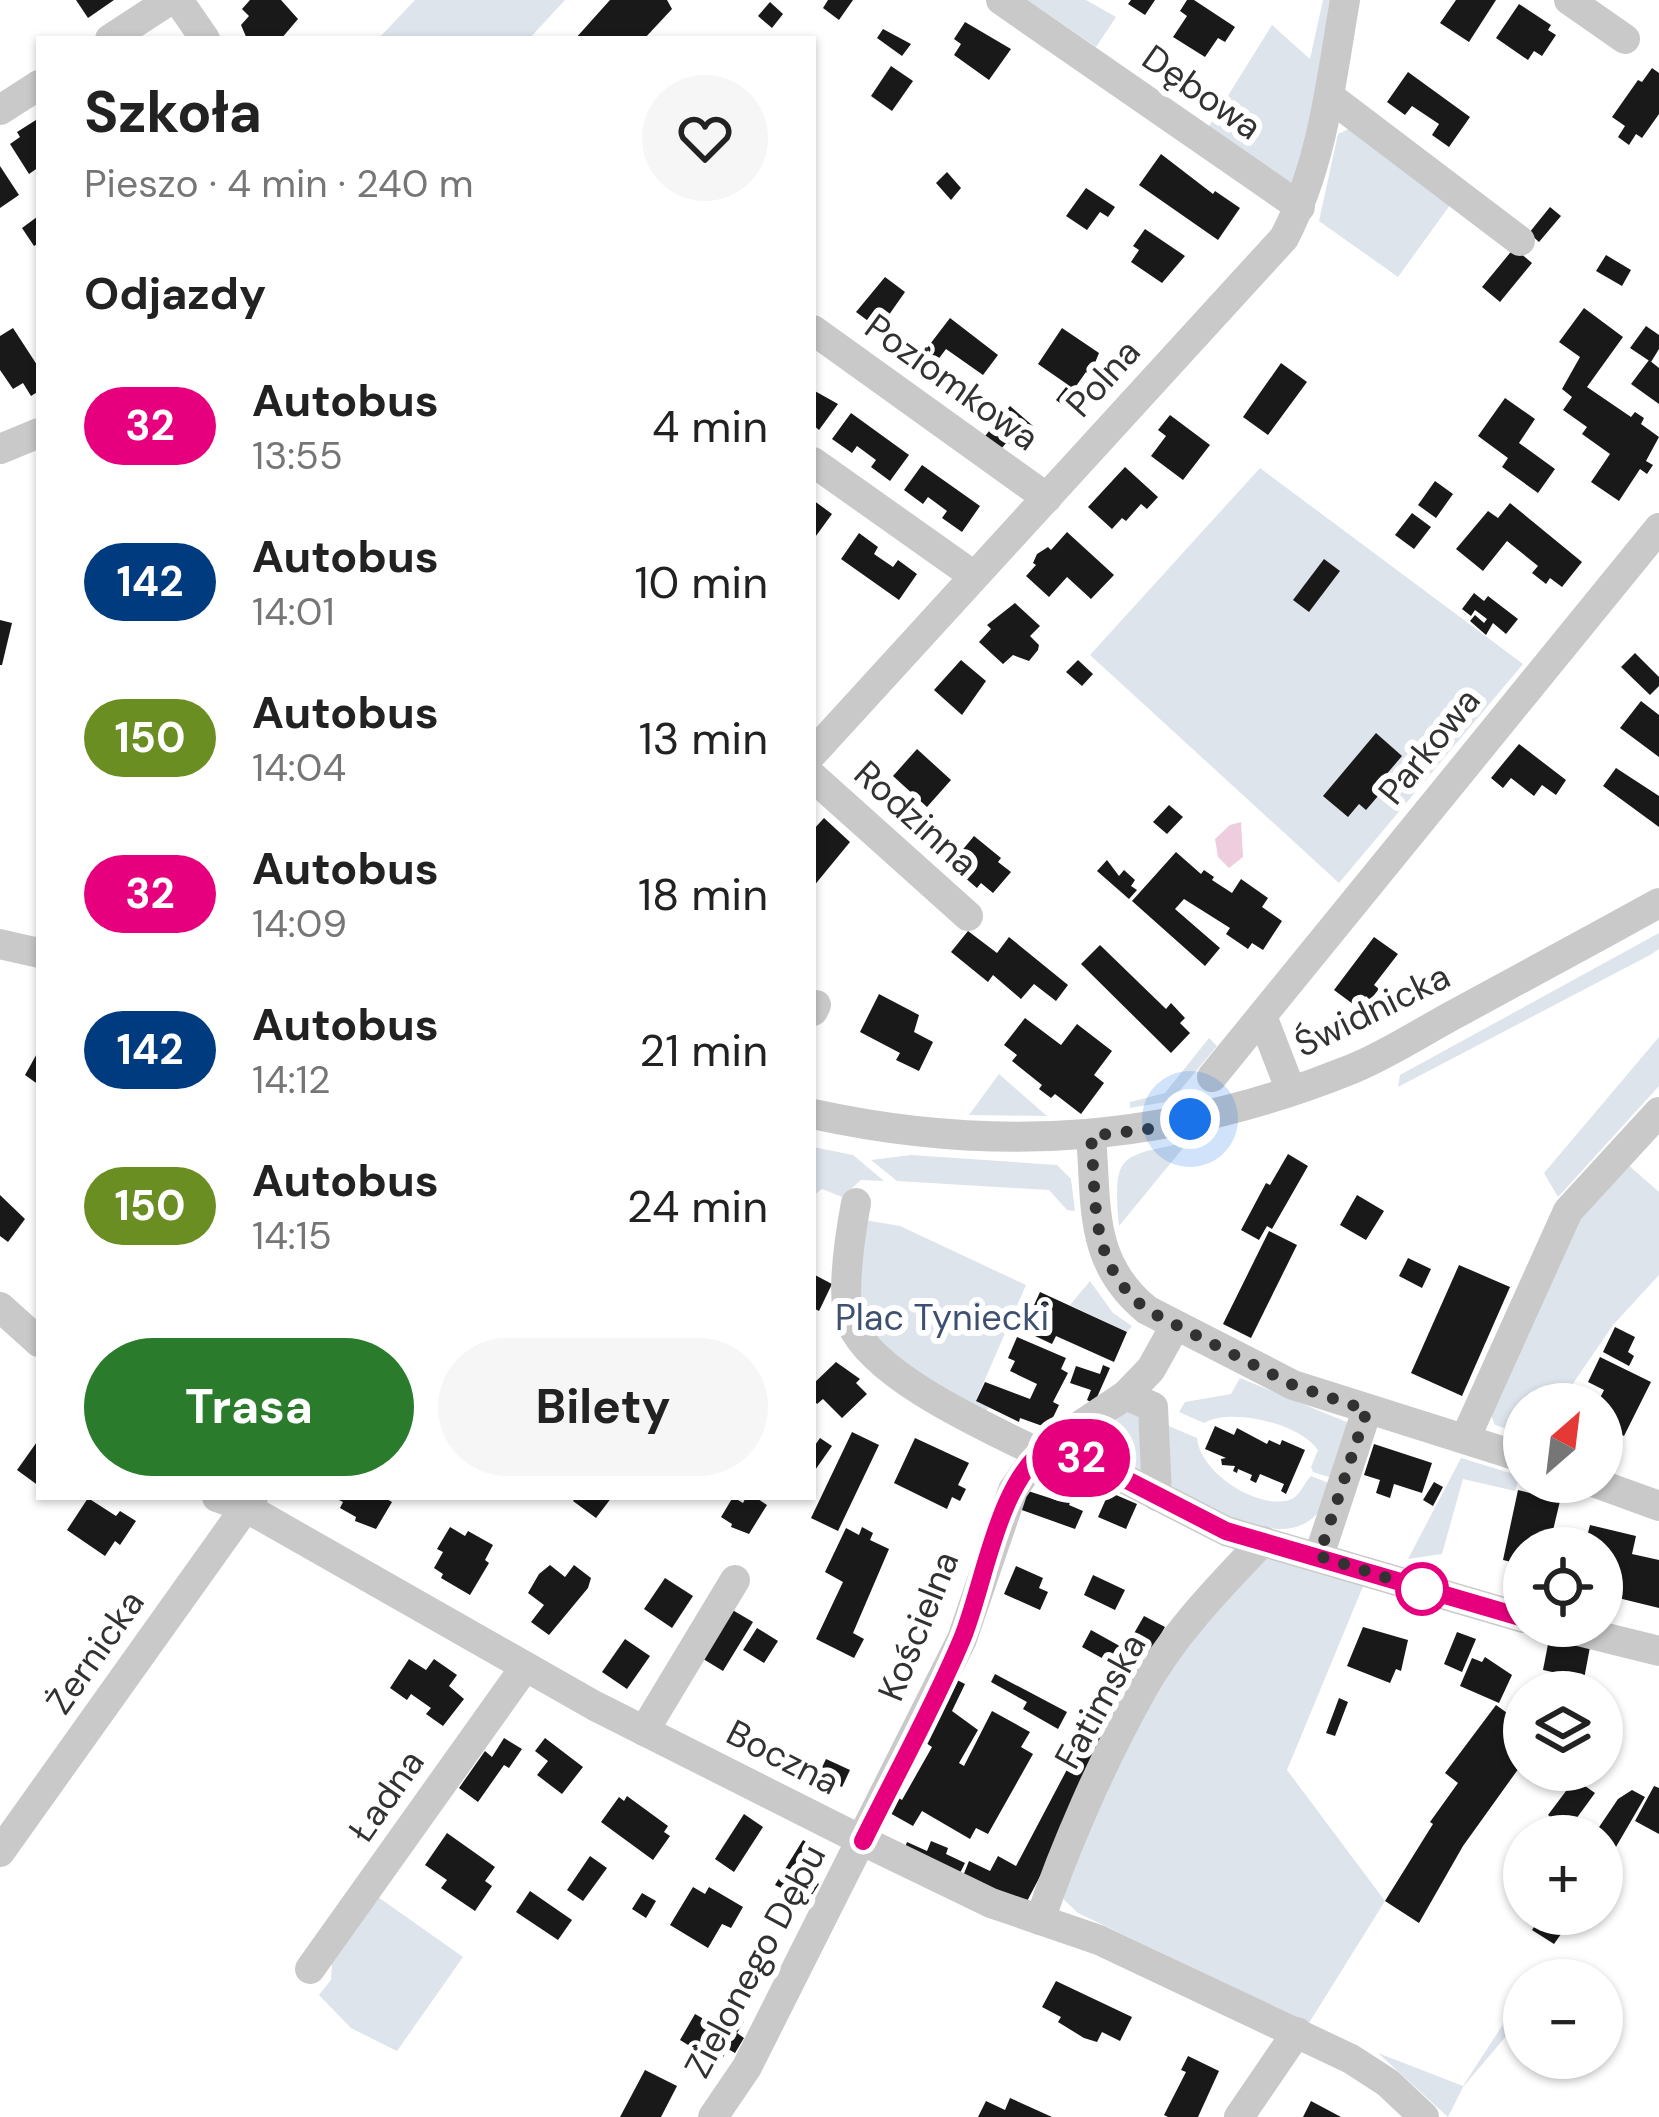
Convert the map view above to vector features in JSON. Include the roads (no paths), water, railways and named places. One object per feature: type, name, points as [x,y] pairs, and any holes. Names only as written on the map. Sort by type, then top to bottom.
[{"type":"street","points":[[115,36],[174,0],[203,36]]},
{"type":"street","name":"Dębowa","points":[[1001,0],[1300,207]]},
{"type":"street","name":"Polna","points":[[816,750],[1284,238],[1300,207],[1330,97],[1345,0]]},
{"type":"street","points":[[1569,0],[1625,40]]},
{"type":"street","points":[[0,110],[36,87]]},
{"type":"street","points":[[1330,97],[1520,242]]},
{"type":"street","name":"Poziomkowa","points":[[816,332],[1046,497]]},
{"type":"street","points":[[0,449],[36,435]]},
{"type":"street","points":[[816,464],[974,576]]},
{"type":"street","name":"Parkowa","points":[[1212,1077],[1657,533]]},
{"type":"street","name":"Rodzinna","points":[[816,781],[968,916]]},
{"type":"street","name":"Świdnicka","points":[[816,1115],[902,1132],[1036,1138],[1157,1128],[1291,1091],[1357,1067],[1659,903]]},
{"type":"street","points":[[0,944],[36,951]]},
{"type":"street","points":[[1262,1016],[1291,1091]]},
{"type":"street","points":[[1465,1438],[1568,1211],[1659,1112]]},
{"type":"street","points":[[1091,1136],[1106,1263],[1126,1294],[1175,1326],[1293,1385],[1503,1451]]},
{"type":"street","points":[[856,1203],[848,1284],[850,1322],[898,1375],[941,1403],[1044,1449],[1092,1462],[1226,1531],[1503,1612]]},
{"type":"street","points":[[0,1306],[36,1339]]},
{"type":"street","name":"Kościelna","points":[[863,1841],[962,1639],[1013,1490],[1044,1449],[1126,1395],[1151,1370],[1175,1326]]},
{"type":"street","points":[[1126,1395],[1154,1407],[1157,1496]]},
{"type":"street","points":[[1319,1556],[1367,1410]]},
{"type":"street","points":[[1623,1493],[1659,1506]]},
{"type":"street","name":"Boczna","points":[[238,1500],[524,1667],[644,1731],[992,1903],[1100,1940],[1298,2032],[1388,2083],[1424,2117]]},
{"type":"street","name":"Żernicka","points":[[0,1852],[238,1500]]},
{"type":"street","name":"Fatimska","points":[[1040,1920],[1055,1876],[1142,1689],[1204,1603],[1263,1541]]},
{"type":"street","points":[[644,1731],[735,1580]]},
{"type":"street","points":[[1623,1642],[1659,1651]]},
{"type":"street","name":"Ładna","points":[[310,1969],[524,1667]]},
{"type":"street","name":"Zielonego Dębu","points":[[713,2117],[748,2067],[863,1841]]},
{"type":"street","points":[[1239,2117],[1298,2032]]},
{"type":"park label","name":"Plac Tyniecki","points":[[942,1317]]}]
